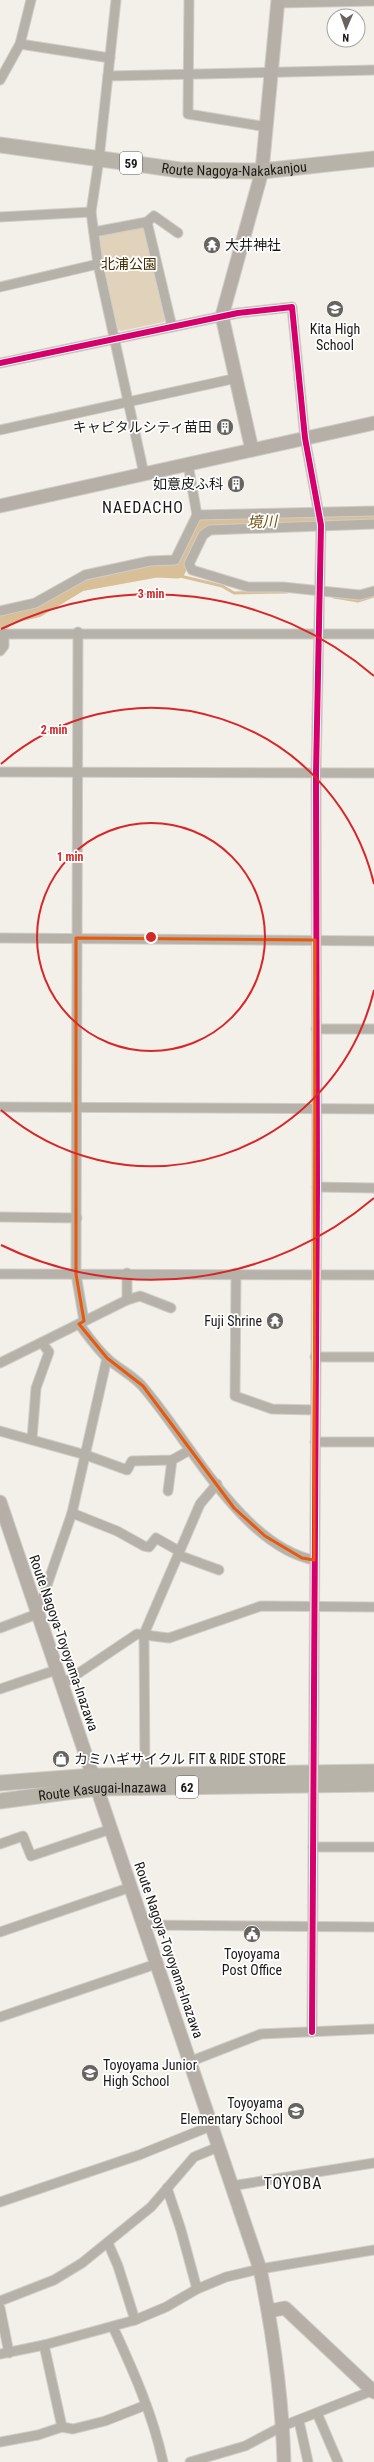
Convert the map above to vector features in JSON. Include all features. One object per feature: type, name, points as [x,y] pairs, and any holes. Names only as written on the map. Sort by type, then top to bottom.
[{"type":"main road","points":[[252,450],[222,316],[262,171],[273,73],[278,1]]},
{"type":"main road","name":"Route Nagoya-Nakakanjou","points":[[0,145],[180,170],[262,171],[374,159]]},
{"type":"main road","points":[[0,506],[374,423]]},
{"type":"main road","name":"Route Nagoya-Toyoyama-Inazawa","points":[[0,1502],[260,2269],[269,2312],[283,2426],[284,2462]]},
{"type":"main road","name":"Route Kasugai-Inazawa","points":[[4,1785],[95,1782],[314,1779],[374,1772]]},
{"type":"main road","name":"Route Kasugai-Inazawa","points":[[0,1801],[95,1782],[145,1775],[314,1779],[374,1784]]},
{"type":"main road","points":[[269,2312],[285,2308],[373,2391]]},
{"type":"street","points":[[0,79],[20,44],[31,0]]},
{"type":"street","points":[[116,0],[100,159],[91,212],[98,264],[144,474]]},
{"type":"street","points":[[189,0],[187,74],[188,114],[267,127]]},
{"type":"street","points":[[278,1],[374,2]]},
{"type":"street","points":[[20,44],[110,58]]},
{"type":"street","points":[[108,76],[374,70]]},
{"type":"street","points":[[0,217],[91,212]]},
{"type":"street","points":[[94,232],[147,222],[154,216],[178,233]]},
{"type":"street","points":[[147,222],[172,327]]},
{"type":"street","points":[[0,287],[98,264]]},
{"type":"street","points":[[0,363],[115,340],[222,316],[292,307],[305,438],[321,519],[316,773],[315,940],[317,1188],[312,2032]]},
{"type":"street","points":[[0,430],[237,378]]},
{"type":"street","points":[[0,611],[35,603],[85,574],[150,561],[175,560],[197,515],[188,464]]},
{"type":"street","points":[[374,511],[321,519],[210,530],[204,535],[189,564],[192,570],[248,587],[283,587],[360,595],[374,591]]},
{"type":"street","points":[[197,515],[321,519],[374,524]]},
{"type":"street","points":[[78,632],[76,1274],[81,1323],[108,1358],[143,1386],[234,1508],[265,1536],[302,1558],[314,1560]]},
{"type":"street","points":[[0,651],[4,646],[2,633],[78,632],[374,634]]},
{"type":"street","points":[[0,772],[374,773]]},
{"type":"street","points":[[0,938],[374,941]]},
{"type":"street","points":[[316,1029],[374,1029]]},
{"type":"street","points":[[0,1107],[374,1109]]},
{"type":"street","points":[[317,1188],[374,1188]]},
{"type":"street","points":[[0,1218],[77,1218]]},
{"type":"street","points":[[127,1273],[127,1300]]},
{"type":"street","points":[[236,1273],[235,1396],[272,1409],[315,1410]]},
{"type":"street","points":[[0,1274],[236,1273],[374,1275]]},
{"type":"street","points":[[0,1363],[127,1300],[140,1296],[171,1308]]},
{"type":"street","points":[[32,1439],[36,1388],[49,1352],[42,1343]]},
{"type":"street","points":[[315,1357],[374,1357]]},
{"type":"street","points":[[0,1628],[37,1614],[72,1513],[108,1358]]},
{"type":"street","points":[[0,1431],[86,1455],[127,1470],[132,1462],[172,1460],[190,1450]]},
{"type":"street","points":[[315,1442],[374,1442]]},
{"type":"street","points":[[168,1491],[172,1460]]},
{"type":"street","points":[[145,1775],[144,1634],[200,1504],[217,1484]]},
{"type":"street","points":[[72,1513],[117,1531],[144,1546],[149,1547],[156,1538],[178,1553],[219,1570]]},
{"type":"street","points":[[61,1685],[137,1634],[169,1638],[261,1606],[374,1607]]},
{"type":"street","points":[[0,1689],[56,1670]]},
{"type":"street","points":[[0,1844],[23,1836],[31,1856],[111,1829]]},
{"type":"street","points":[[313,1847],[374,1847]]},
{"type":"street","points":[[0,1932],[131,1887]]},
{"type":"street","points":[[143,1925],[374,1927]]},
{"type":"street","points":[[0,2017],[156,1964]]},
{"type":"street","points":[[189,2062],[260,2034],[374,2029]]},
{"type":"street","points":[[0,2202],[139,2156],[211,2126]]},
{"type":"street","points":[[0,2301],[54,2280],[108,2244],[151,2207],[194,2157],[218,2147]]},
{"type":"street","points":[[231,2186],[374,2163]]},
{"type":"street","points":[[167,2188],[181,2230],[197,2289]]},
{"type":"street","points":[[108,2244],[118,2266],[135,2320]]},
{"type":"street","points":[[0,2308],[4,2354],[44,2345],[135,2320],[166,2307],[197,2289],[226,2277],[260,2269],[374,2250]]},
{"type":"street","points":[[113,2326],[146,2405],[157,2435],[163,2462]]},
{"type":"street","points":[[44,2345],[62,2428]]},
{"type":"street","points":[[190,2462],[245,2446],[283,2426],[373,2391]]},
{"type":"street","points":[[0,2442],[21,2436],[38,2435],[62,2428],[74,2429],[105,2421],[146,2405]]},
{"type":"street","points":[[317,2413],[338,2462]]},
{"type":"street","points":[[299,2420],[308,2462]]},
{"type":"highlighted area","points":[[76,938],[315,940],[314,1560],[302,1558],[265,1536],[234,1508],[143,1386],[107,1358],[79,1324],[84,1321],[76,1274]]},
{"type":"green space","name":"北浦公園","points":[[142,226],[147,229],[166,317],[164,322],[121,331],[118,330],[96,236]]},
{"type":"waterway","name":"境川","points":[[4,620],[11,615],[37,609],[80,583],[157,569],[177,570],[201,524],[374,518]]},
{"type":"waterway","points":[[177,570],[180,576],[222,586],[234,593],[287,592]]},
{"type":"waterway","points":[[334,597],[358,601],[374,596]]},
{"type":"cycle path","points":[[0,363],[238,313],[292,307],[305,438],[321,525],[316,773],[317,1187],[312,2032]]},
{"type":"place","name":"大井神社","points":[[212,245]]},
{"type":"place","name":"Kita High School","points":[[335,309]]},
{"type":"place","name":"キャピタルシティ苗田","points":[[225,427]]},
{"type":"place","name":"如意皮ふ科","points":[[236,484]]},
{"type":"place","name":"Fuji Shrine","points":[[275,1321]]},
{"type":"place","name":"カミハギサイクル FIT & RIDE STORE","points":[[61,1759]]},
{"type":"place","name":"Toyoyama Post Office","points":[[252,1934]]},
{"type":"place","name":"Toyoyama Junior High School","points":[[90,2073]]},
{"type":"place","name":"Toyoyama Elementary School","points":[[296,2111]]},
{"type":"district","name":"NAEDACHO","points":[[143,507]]},
{"type":"district","name":"TOYOBA","points":[[293,2183]]}]
